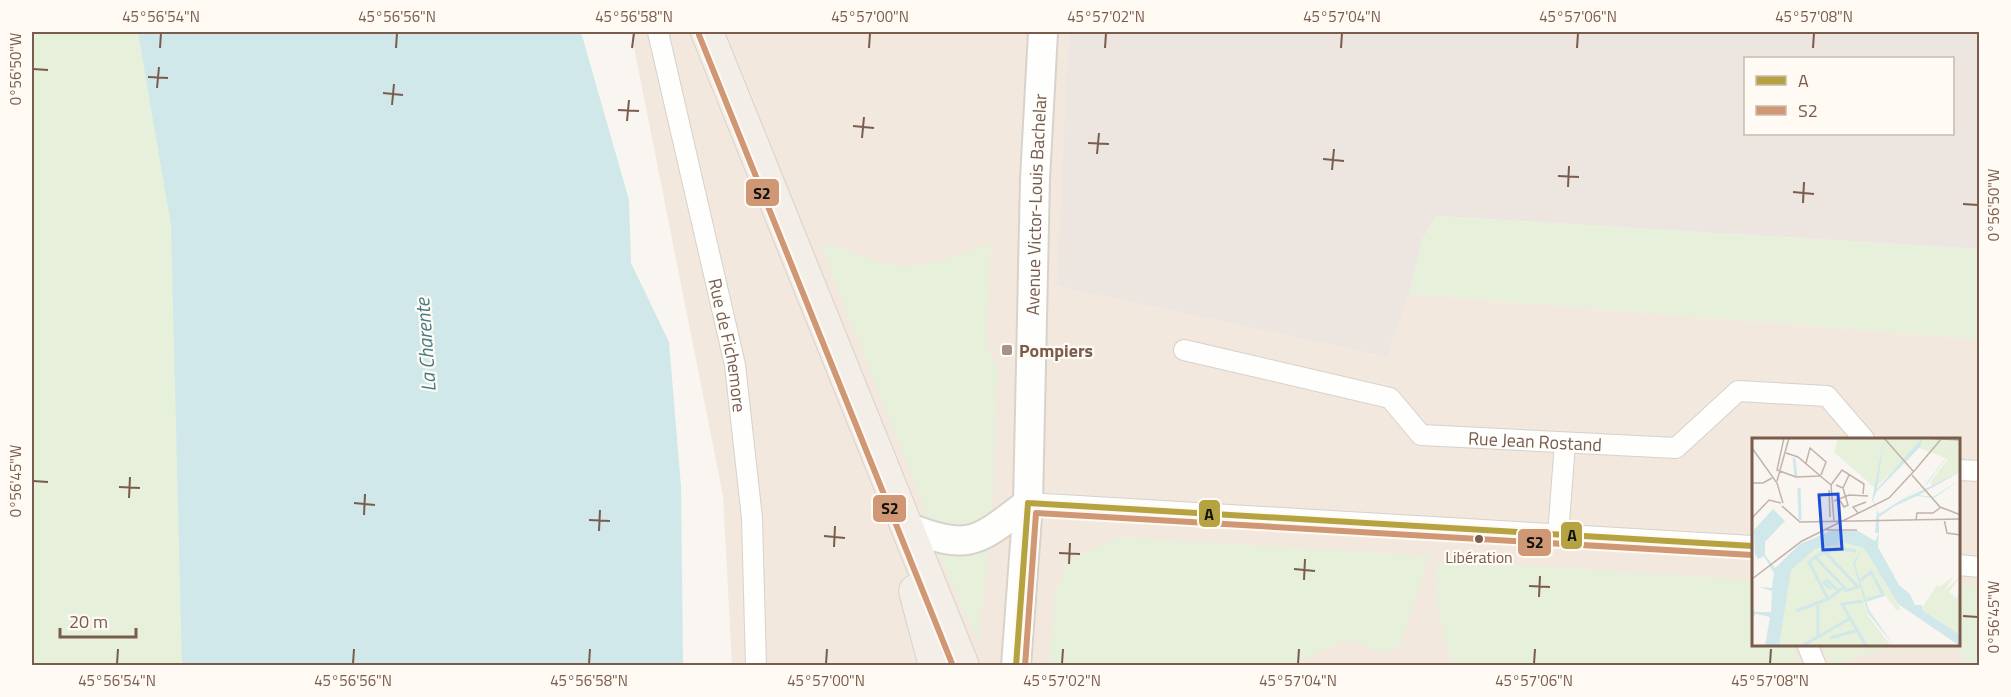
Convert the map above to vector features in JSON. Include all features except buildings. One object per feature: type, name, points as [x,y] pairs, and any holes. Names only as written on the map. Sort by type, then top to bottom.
[{"type":"main road","points":[[707,32],[963,666]]},
{"type":"main road","name":"Avenue Victor-Louis Bachelar","points":[[1016,666],[1028,503],[1035,179],[1043,32]]},
{"type":"main road","points":[[878,456],[935,666]]},
{"type":"main road","points":[[907,527],[952,542],[970,540],[991,532],[1028,503]]},
{"type":"street","name":"Rue de Fichemore","points":[[658,32],[735,365],[752,518],[756,666]]},
{"type":"street","name":"Rue Jean Rostand","points":[[1184,350],[1390,398],[1421,435],[1676,448],[1738,391],[1827,396],[1863,438]]},
{"type":"street","points":[[1558,535],[1565,443]]},
{"type":"street","points":[[1960,470],[1980,471]]},
{"type":"street","points":[[1028,503],[1431,525],[1752,546]]},
{"type":"street","points":[[1960,565],[1980,567]]},
{"type":"street","points":[[1807,646],[1816,666]]},
{"type":"shaded area","points":[[631,32],[1069,32],[1058,286],[1387,357],[1409,294],[1979,339],[1979,665],[732,665],[723,496]]},
{"type":"shaded area","points":[[1069,32],[1979,32],[1979,249],[1437,216],[1387,357],[1057,286]]},
{"type":"green space","points":[[32,32],[193,32],[281,665],[32,665]]},
{"type":"green space","points":[[1436,216],[1979,249],[1979,339],[1409,294],[1422,239]]},
{"type":"green space","points":[[991,243],[986,344],[998,369],[991,532],[978,642],[931,536],[924,506],[821,245],[843,248],[878,262],[908,266],[936,262]]},
{"type":"green space","points":[[1121,537],[1429,556],[1400,647],[1381,652],[1348,640],[1287,665],[1049,665],[1055,594],[1069,560]]},
{"type":"green space","points":[[1437,562],[1490,563],[1752,580],[1752,646],[1792,646],[1802,665],[1454,665],[1442,628],[1437,602]]},
{"type":"green space","points":[[1960,586],[1979,586],[1979,665],[1965,665],[1960,646]]},
{"type":"green space","points":[[1824,646],[1895,646],[1829,666]]},
{"type":"water","name":"La Charente","points":[[138,32],[581,32],[629,200],[631,263],[669,342],[681,487],[683,665],[182,665],[171,225]]},
{"type":"transit line","name":"S2","points":[[699,35],[953,666]]},
{"type":"transit line","name":"A","points":[[1028,503],[1752,546]]},
{"type":"transit line","name":"A","points":[[1016,666],[1028,503]]},
{"type":"transit line","name":"S2","points":[[1025,666],[1036,513],[1752,555]]},
{"type":"place","name":"Pompiers","points":[[1007,350]]},
{"type":"place","name":"Libération","points":[[1479,539]]}]
